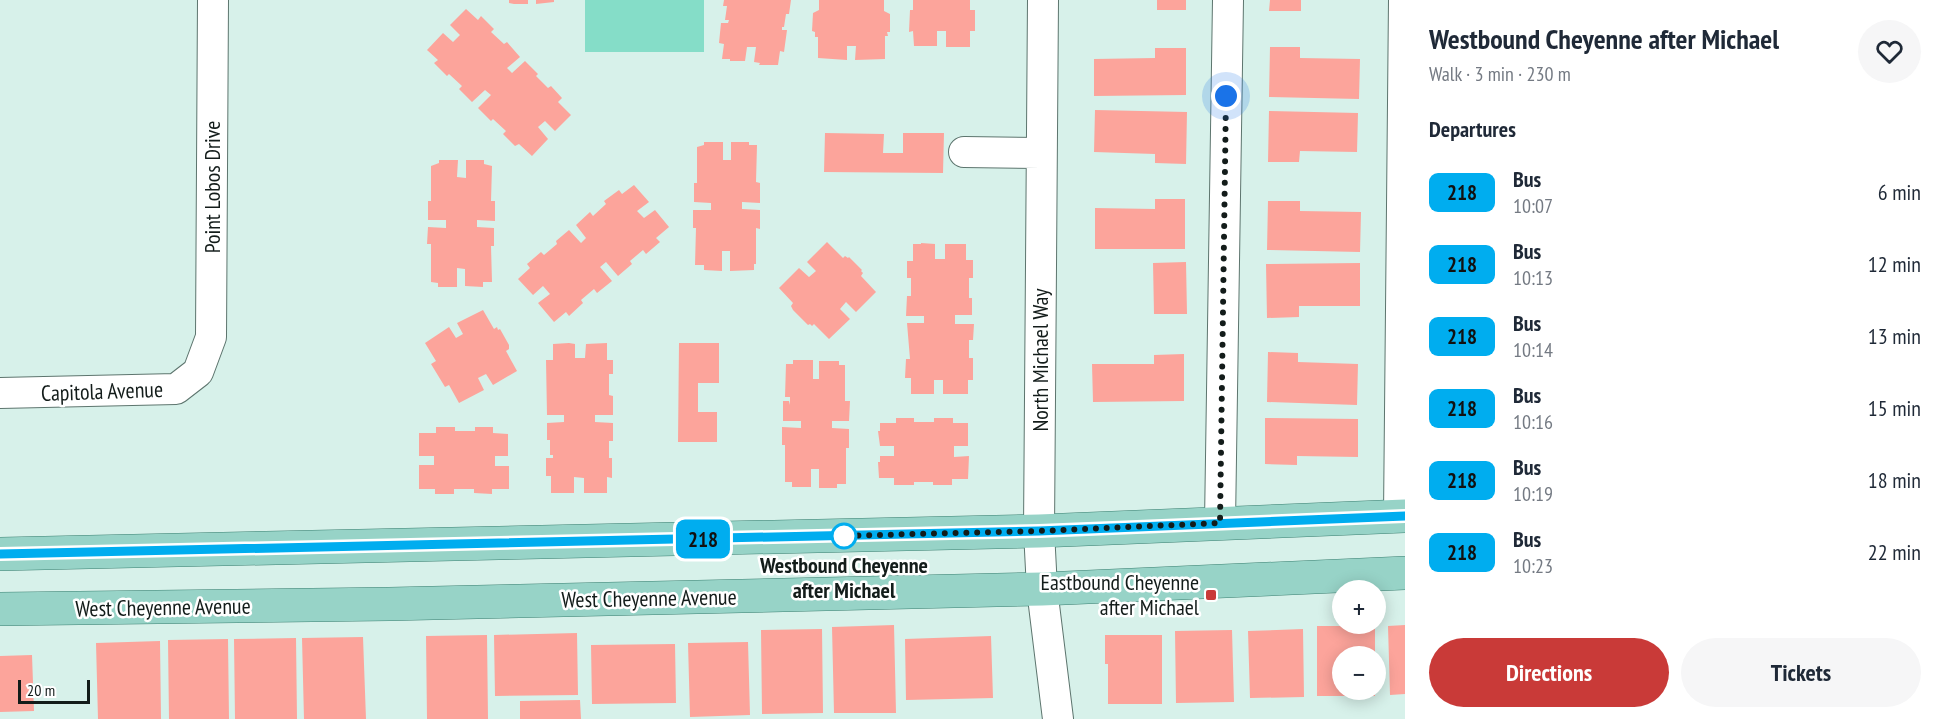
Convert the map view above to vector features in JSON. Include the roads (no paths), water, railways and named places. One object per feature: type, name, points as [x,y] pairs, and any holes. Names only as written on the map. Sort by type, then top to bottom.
[{"type":"main road","points":[[0,554],[1039,531],[1402,516]]},
{"type":"main road","name":"West Cheyenne Avenue","points":[[0,609],[389,604],[1042,589],[1405,573]]},
{"type":"street","name":"Point Lobos Drive","points":[[198,372],[211,337],[213,0]]},
{"type":"street","name":"North Michael Way","points":[[1043,0],[1039,531],[1042,589],[1058,719]]},
{"type":"street","points":[[1220,523],[1228,0]]},
{"type":"street","points":[[1402,516],[1404,0]]},
{"type":"street","points":[[964,152],[1041,153]]},
{"type":"street","name":"Capitola Avenue","points":[[0,393],[176,389],[198,372]]},
{"type":"place","name":"Westbound Cheyenne after Michael","points":[[844,536]]},
{"type":"place","name":"Eastbound Cheyenne after Michael","points":[[1211,595]]}]
